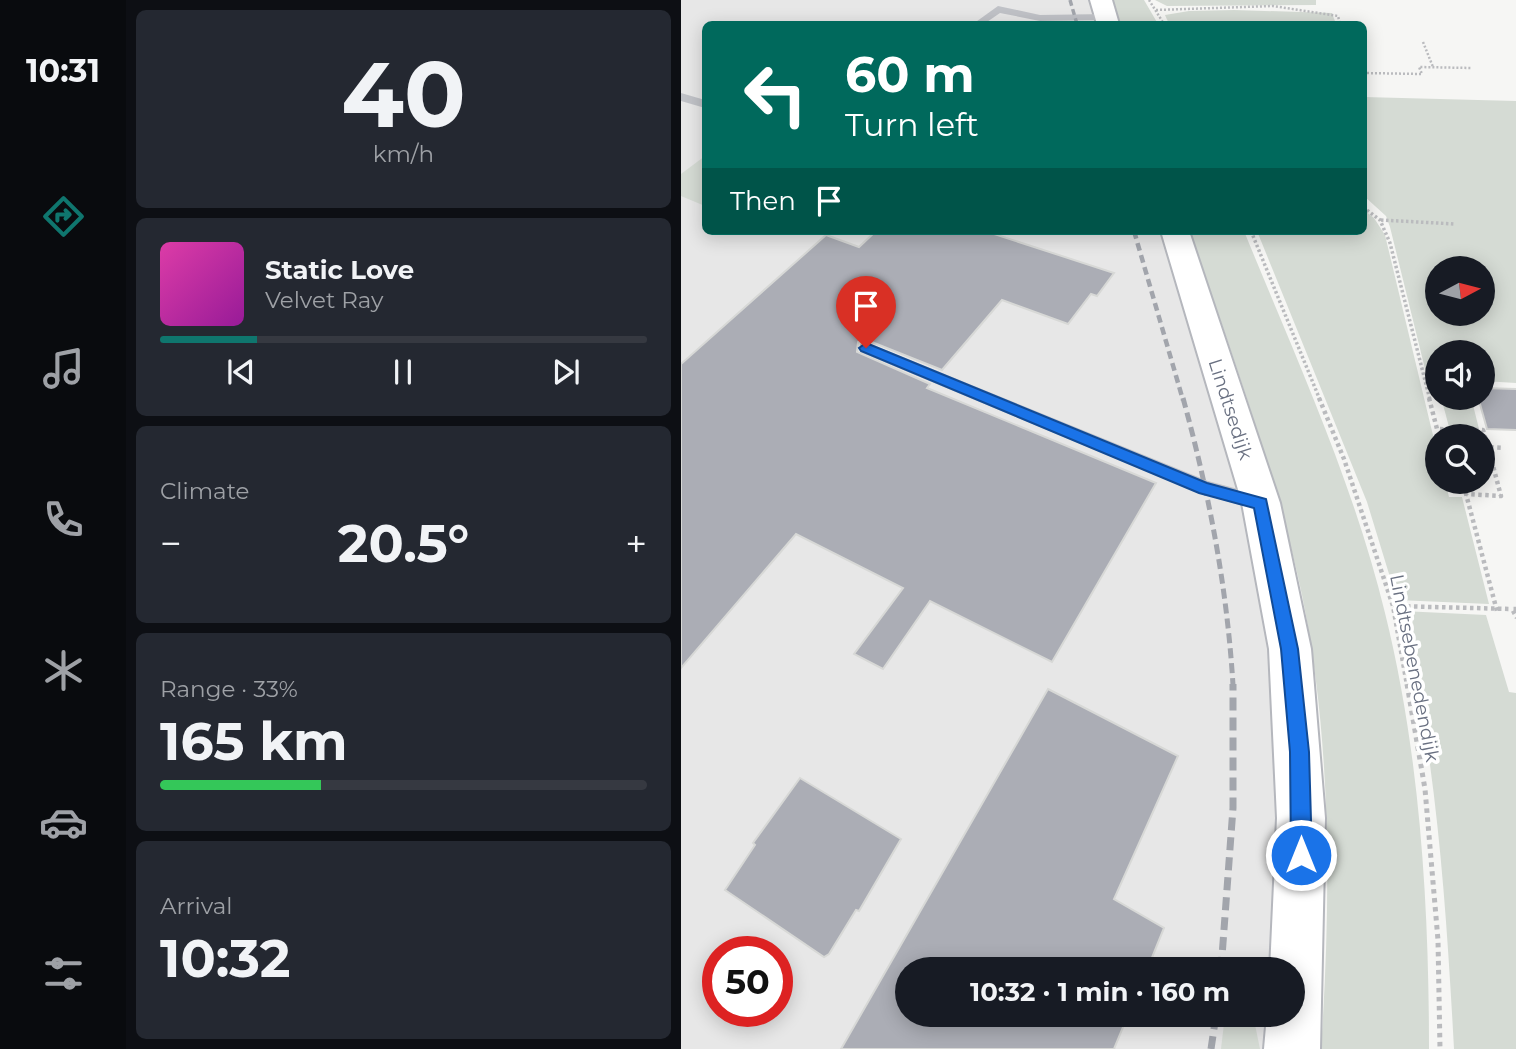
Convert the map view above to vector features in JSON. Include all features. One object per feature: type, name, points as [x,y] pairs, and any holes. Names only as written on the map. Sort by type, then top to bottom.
[{"type":"main road","name":"Lindtsedijk","points":[[1176,235],[1261,503],[1290,649],[1299,752],[1301,874],[1292,1049]]},
{"type":"lane","points":[[982,21],[998,9],[1040,18],[1105,14]]},
{"type":"lane","points":[[681,97],[702,103]]},
{"type":"lane","points":[[866,348],[1205,488],[1261,503]]},
{"type":"path","points":[[1149,0],[1162,21]]},
{"type":"path","points":[[1156,10],[1201,7],[1316,9],[1338,16],[1339,21]]},
{"type":"path","points":[[1423,42],[1433,67]]},
{"type":"path","points":[[1367,73],[1422,74],[1419,67],[1471,68]]},
{"type":"path","points":[[1367,210],[1380,220],[1390,243],[1436,424]]},
{"type":"path","points":[[1380,220],[1455,224]]},
{"type":"path","name":"Lindtsebenedendijk","points":[[1253,235],[1344,459],[1393,606],[1425,789],[1438,940],[1440,1049]]},
{"type":"path","points":[[1495,447],[1503,448]]},
{"type":"path","points":[[1495,473],[1501,496],[1466,494],[1497,611]]},
{"type":"path","points":[[1393,606],[1497,611],[1514,609],[1516,618]]},
{"type":"shaded area","points":[[681,0],[1110,0],[1116,21],[702,21],[702,235],[1175,235],[1319,759],[1305,985],[1305,957],[895,957],[895,1027],[1302,1027],[1301,1049],[681,1049]]},
{"type":"shaded area","points":[[1112,0],[1144,0],[1156,21],[1120,21]]},
{"type":"shaded area","points":[[1155,0],[1316,0],[1316,5],[1167,6]]},
{"type":"shaded area","points":[[1189,11],[1332,13],[1335,21],[1168,21],[1165,15]]},
{"type":"shaded area","points":[[1367,97],[1516,101],[1516,383],[1495,382],[1495,340],[1425,340],[1425,369],[1386,216],[1367,199]]},
{"type":"shaded area","points":[[702,158],[702,205],[681,196],[681,174]]},
{"type":"shaded area","points":[[1367,212],[1385,235],[1430,424],[1425,424],[1425,494],[1462,497],[1489,604],[1397,600],[1367,502],[1259,235],[1367,235]]},
{"type":"shaded area","points":[[1191,235],[1246,235],[1322,419],[1372,564],[1397,666],[1414,775],[1424,885],[1429,1049],[1321,1049],[1327,821],[1319,707],[1302,595],[1279,503]]},
{"type":"shaded area","points":[[1444,410],[1474,410],[1478,424],[1448,424]]},
{"type":"shaded area","points":[[1402,611],[1486,615],[1509,692],[1516,693],[1516,1049],[1454,1049],[1438,829],[1414,665]]},
{"type":"shaded area","points":[[1224,1027],[1255,1027],[1260,1049],[1221,1049]]},
{"type":"building","points":[[826,235],[859,247],[872,235],[997,235],[1114,273],[1097,296],[1091,294],[1068,324],[1002,300],[942,370],[867,340],[858,342],[857,352],[930,384],[927,388],[1156,483],[1052,662],[930,601],[883,669],[854,654],[903,588],[796,534],[681,668],[681,364]]},
{"type":"building","points":[[1495,388],[1517,389],[1517,430],[1495,429],[1495,424],[1486,424],[1482,410],[1495,410]]},
{"type":"building","points":[[1048,689],[1178,756],[1114,899],[1164,928],[1152,957],[895,957],[895,1027],[1123,1027],[1114,1049],[841,1049]]},
{"type":"building","points":[[800,778],[901,839],[859,911],[856,910],[829,954],[824,957],[725,890],[755,845],[753,843]]},
{"type":"railway","points":[[1070,0],[1076,21]]},
{"type":"railway","points":[[1135,235],[1183,400]]},
{"type":"railway","points":[[1183,398],[1215,540],[1233,685]]},
{"type":"railway","points":[[1222,957],[1233,808],[1233,685]]},
{"type":"railway","points":[[1211,1049],[1214,1027]]},
{"type":"route","points":[[866,348],[1205,488],[1261,503],[1270,537],[1290,649],[1299,752],[1301,855]]}]
